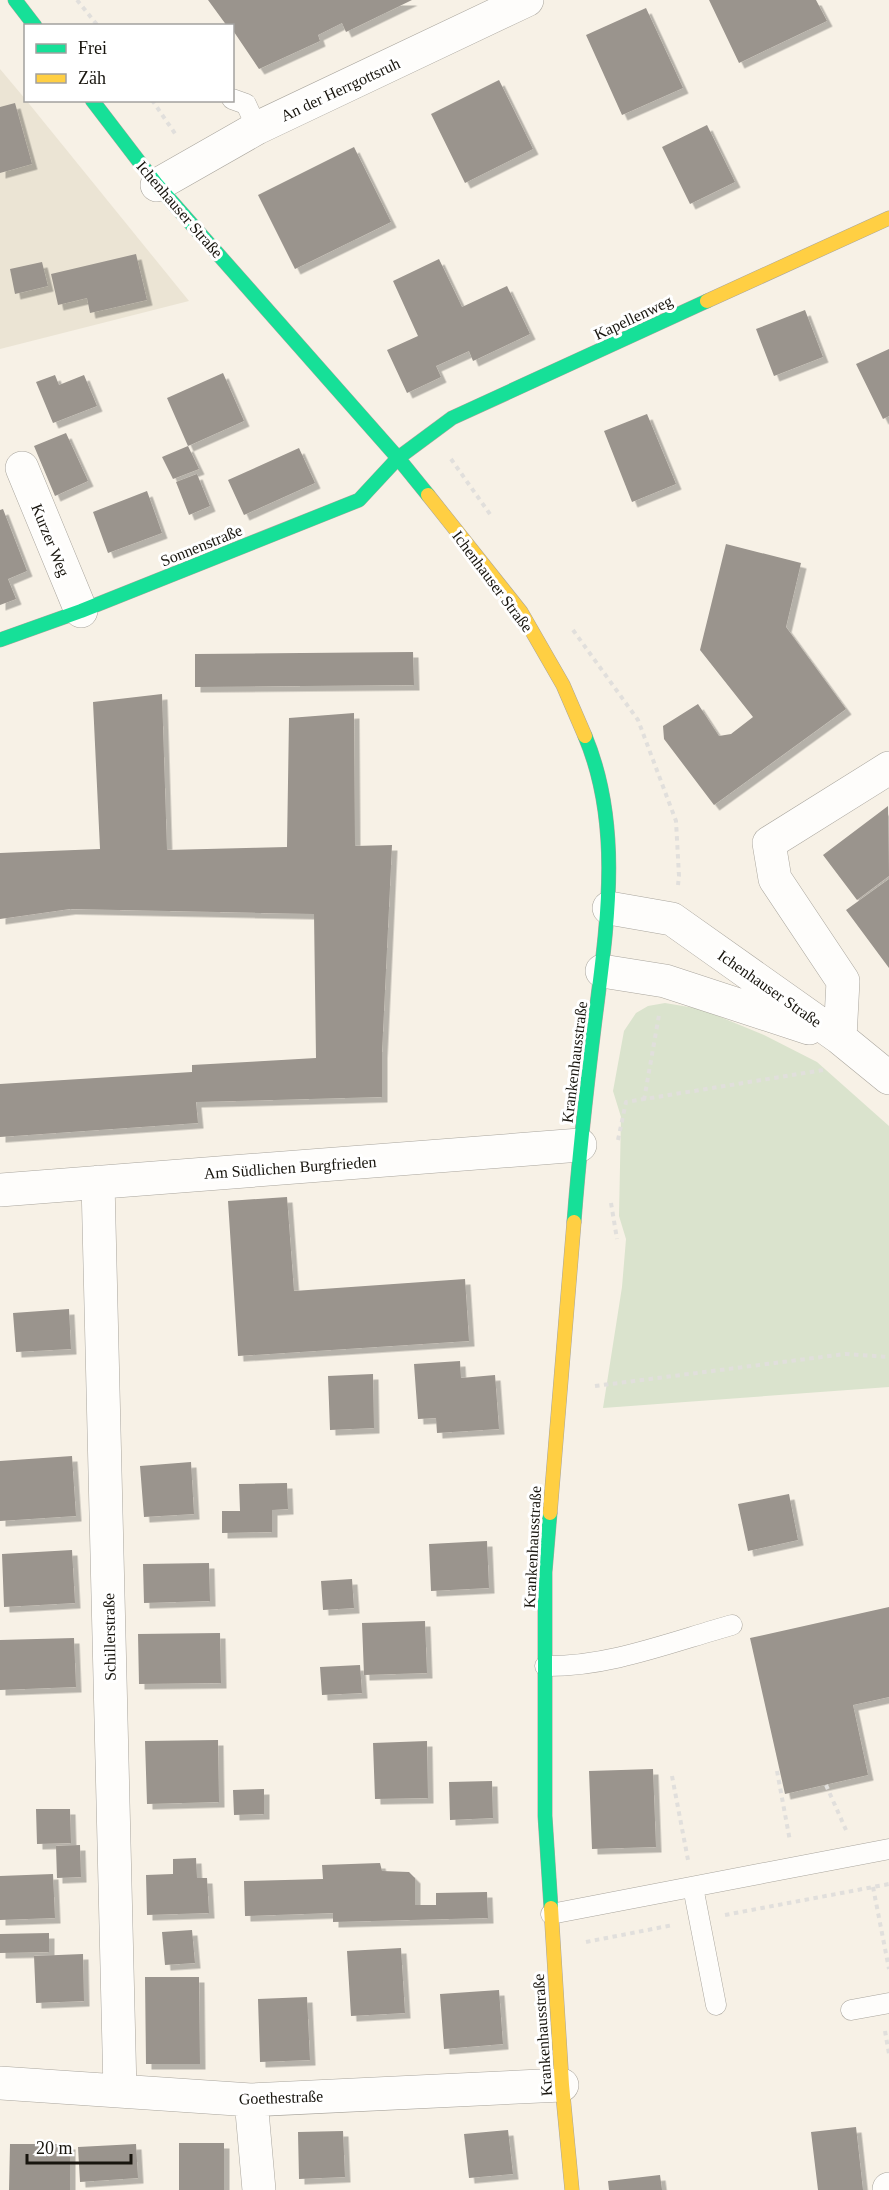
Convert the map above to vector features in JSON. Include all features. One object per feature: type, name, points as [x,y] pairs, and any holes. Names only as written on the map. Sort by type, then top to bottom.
[{"type":"street","points":[[15,0],[33,24]]},
{"type":"street","name":"An der Herrgottsruh","points":[[157,184],[257,128],[527,0]]},
{"type":"street","name":"Ichenhauser Straße","points":[[94,102],[157,184],[398,458],[521,612],[563,686],[592,753],[608,824],[609,908],[672,919],[840,1038],[889,1078]]},
{"type":"street","name":"Kapellenweg","points":[[398,458],[452,418],[889,218]]},
{"type":"street","name":"Sonnenstraße","points":[[0,640],[81,611],[359,500],[398,458]]},
{"type":"street","name":"Kurzer Weg","points":[[22,468],[81,611]]},
{"type":"street","points":[[840,1038],[843,981],[774,879],[769,843],[889,768]]},
{"type":"street","name":"Krankenhausstraße","points":[[572,2190],[562,2085],[544,1816],[545,1572],[580,1145],[609,908]]},
{"type":"street","name":"Ichenhauser Straße","points":[[602,972],[665,981],[840,1038]]},
{"type":"street","name":"Am Südlichen Burgfrieden","points":[[0,1190],[580,1145]]},
{"type":"street","name":"Schillerstraße","points":[[98,1182],[120,2091]]},
{"type":"street","name":"Goethestraße","points":[[0,2083],[251,2100],[562,2085]]},
{"type":"street","points":[[251,2100],[258,2190]]},
{"type":"lane","points":[[234,100],[246,104],[257,128]]},
{"type":"lane","points":[[545,1666],[572,1666],[601,1662],[732,1625]]},
{"type":"lane","points":[[551,1914],[889,1850]]},
{"type":"lane","points":[[693,1887],[716,2005]]},
{"type":"lane","points":[[851,2010],[889,2003]]},
{"type":"path","points":[[77,0],[96,24]]},
{"type":"path","points":[[616,1146],[626,1102],[831,1068],[840,1038]]},
{"type":"path","points":[[561,1391],[845,1354],[889,1357]]},
{"type":"path","points":[[777,1772],[802,1900]]},
{"type":"path","points":[[672,1776],[693,1887]]},
{"type":"path","points":[[873,1887],[889,1969]]},
{"type":"shaded area","points":[[0,69],[24,98],[24,102],[28,102],[189,301],[0,349]]},
{"type":"green space","points":[[665,1003],[701,1009],[764,1035],[817,1062],[889,1126],[889,1387],[603,1408],[622,1287],[626,1239],[619,1216],[621,1117],[613,1091],[624,1031],[636,1013],[648,1006]]},
{"type":"building","points":[[208,0],[412,0],[346,32],[342,23],[318,35],[320,41],[259,69],[234,32],[234,24],[226,24]]},
{"type":"building","points":[[709,0],[816,0],[827,21],[739,63]]},
{"type":"building","points":[[646,8],[683,88],[622,115],[586,35]]},
{"type":"building","points":[[499,80],[533,149],[465,183],[431,114]]},
{"type":"building","points":[[15,103],[32,164],[0,173],[0,107]]},
{"type":"building","points":[[707,125],[735,182],[690,204],[662,147]]},
{"type":"building","points":[[354,147],[391,222],[295,269],[258,195]]},
{"type":"building","points":[[136,254],[147,300],[90,313],[87,298],[58,305],[51,274]]},
{"type":"building","points":[[439,259],[462,307],[507,286],[530,334],[473,361],[469,351],[436,366],[441,377],[407,393],[387,350],[418,336],[393,281]]},
{"type":"building","points":[[42,262],[48,286],[15,294],[10,269]]},
{"type":"building","points":[[805,310],[823,357],[774,376],[756,329]]},
{"type":"building","points":[[889,349],[889,416],[883,419],[856,364]]},
{"type":"building","points":[[223,373],[244,421],[188,446],[167,398]]},
{"type":"building","points":[[55,375],[59,385],[84,375],[97,406],[53,423],[36,382]]},
{"type":"building","points":[[647,414],[676,484],[632,502],[604,431]]},
{"type":"building","points":[[66,433],[88,481],[55,496],[34,446]]},
{"type":"building","points":[[188,446],[199,469],[173,479],[162,457]]},
{"type":"building","points":[[299,448],[315,483],[244,515],[228,480]]},
{"type":"building","points":[[197,474],[210,506],[189,515],[176,482]]},
{"type":"building","points":[[147,491],[162,533],[108,553],[93,512]]},
{"type":"building","points":[[3,509],[27,571],[8,579],[16,599],[0,605],[0,510]]},
{"type":"building","points":[[726,544],[801,563],[786,627],[846,709],[714,805],[664,739],[663,726],[698,704],[719,736],[731,734],[753,717],[700,650]]},
{"type":"building","points":[[413,652],[414,685],[195,687],[195,654]]},
{"type":"building","points":[[162,694],[167,850],[287,847],[289,718],[354,713],[355,846],[392,845],[382,1097],[196,1102],[198,1123],[0,1137],[0,1084],[192,1072],[192,1065],[316,1058],[314,914],[70,909],[0,919],[0,853],[100,849],[93,702]]},
{"type":"building","points":[[888,806],[889,876],[857,900],[823,855]]},
{"type":"building","points":[[889,879],[889,968],[846,910]]},
{"type":"building","points":[[287,1197],[294,1291],[465,1279],[469,1341],[238,1356],[228,1201]]},
{"type":"building","points":[[69,1309],[71,1349],[16,1352],[13,1313]]},
{"type":"building","points":[[460,1361],[461,1378],[495,1375],[499,1429],[437,1433],[436,1418],[418,1419],[414,1364]]},
{"type":"building","points":[[373,1374],[374,1428],[330,1430],[328,1376]]},
{"type":"building","points":[[72,1456],[76,1516],[0,1521],[0,1461]]},
{"type":"building","points":[[191,1462],[194,1514],[144,1517],[140,1466]]},
{"type":"building","points":[[287,1483],[288,1509],[272,1510],[272,1532],[222,1533],[222,1511],[240,1511],[239,1484]]},
{"type":"building","points":[[789,1494],[798,1540],[748,1551],[738,1504]]},
{"type":"building","points":[[487,1541],[489,1588],[431,1591],[429,1544]]},
{"type":"building","points":[[72,1550],[75,1603],[4,1607],[2,1554]]},
{"type":"building","points":[[209,1563],[210,1601],[144,1603],[143,1564]]},
{"type":"building","points":[[352,1579],[354,1608],[323,1610],[321,1581]]},
{"type":"building","points":[[889,1607],[889,1697],[853,1705],[868,1775],[785,1794],[750,1638]]},
{"type":"building","points":[[425,1621],[427,1673],[364,1675],[362,1623]]},
{"type":"building","points":[[220,1633],[221,1683],[139,1684],[138,1634]]},
{"type":"building","points":[[74,1638],[76,1687],[0,1690],[0,1640]]},
{"type":"building","points":[[360,1665],[362,1693],[322,1695],[320,1667]]},
{"type":"building","points":[[218,1740],[219,1802],[147,1804],[145,1741]]},
{"type":"building","points":[[427,1741],[428,1798],[375,1799],[373,1743]]},
{"type":"building","points":[[653,1769],[656,1847],[592,1849],[589,1771]]},
{"type":"building","points":[[492,1781],[493,1818],[450,1820],[449,1782]]},
{"type":"building","points":[[264,1789],[264,1814],[234,1815],[233,1790]]},
{"type":"building","points":[[36,1809],[70,1809],[71,1843],[37,1844]]},
{"type":"building","points":[[80,1845],[81,1877],[57,1878],[56,1846]]},
{"type":"building","points":[[196,1858],[197,1878],[207,1878],[209,1913],[147,1915],[146,1875],[173,1874],[173,1859]]},
{"type":"building","points":[[380,1863],[382,1871],[409,1872],[415,1878],[415,1905],[436,1905],[436,1893],[487,1892],[488,1918],[333,1922],[333,1913],[245,1916],[244,1881],[323,1879],[322,1865]]},
{"type":"building","points":[[53,1874],[55,1918],[0,1920],[0,1876]]},
{"type":"building","points":[[192,1930],[195,1963],[165,1965],[162,1932]]},
{"type":"building","points":[[49,1933],[49,1952],[0,1953],[0,1934]]},
{"type":"building","points":[[401,1948],[405,2013],[351,2016],[347,1951]]},
{"type":"building","points":[[83,1954],[84,2001],[36,2003],[34,1956]]},
{"type":"building","points":[[145,1977],[199,1977],[200,2064],[146,2064]]},
{"type":"building","points":[[499,1990],[503,2044],[444,2049],[440,1994]]},
{"type":"building","points":[[307,1997],[310,2060],[260,2062],[258,1999]]},
{"type":"building","points":[[856,2127],[863,2190],[818,2190],[811,2132]]},
{"type":"building","points":[[508,2130],[513,2174],[469,2178],[464,2134]]},
{"type":"building","points":[[343,2131],[345,2177],[299,2179],[298,2132]]},
{"type":"building","points":[[179,2143],[224,2143],[224,2190],[179,2190]]},
{"type":"building","points":[[10,2144],[70,2144],[70,2190],[9,2190]]},
{"type":"building","points":[[136,2144],[138,2178],[80,2182],[78,2147]]},
{"type":"building","points":[[660,2175],[662,2190],[609,2190],[608,2181]]},
{"type":"traffic: fast","points":[[15,0],[33,24]]},
{"type":"traffic: fast","points":[[94,102],[157,185],[428,495]]},
{"type":"traffic: fast","points":[[0,640],[81,611],[359,500],[398,458],[452,418],[707,301]]},
{"type":"traffic: fast","points":[[574,1222],[609,881],[605,807],[597,771],[585,736]]},
{"type":"traffic: fast","points":[[550,1513],[545,1572],[545,1816],[551,1908]]},
{"type":"traffic: slow","points":[[707,301],[889,218]]},
{"type":"traffic: slow","points":[[428,495],[521,612],[563,685],[585,736]]},
{"type":"traffic: slow","points":[[550,1513],[574,1222]]},
{"type":"traffic: slow","points":[[551,1908],[562,2085],[572,2190]]}]
